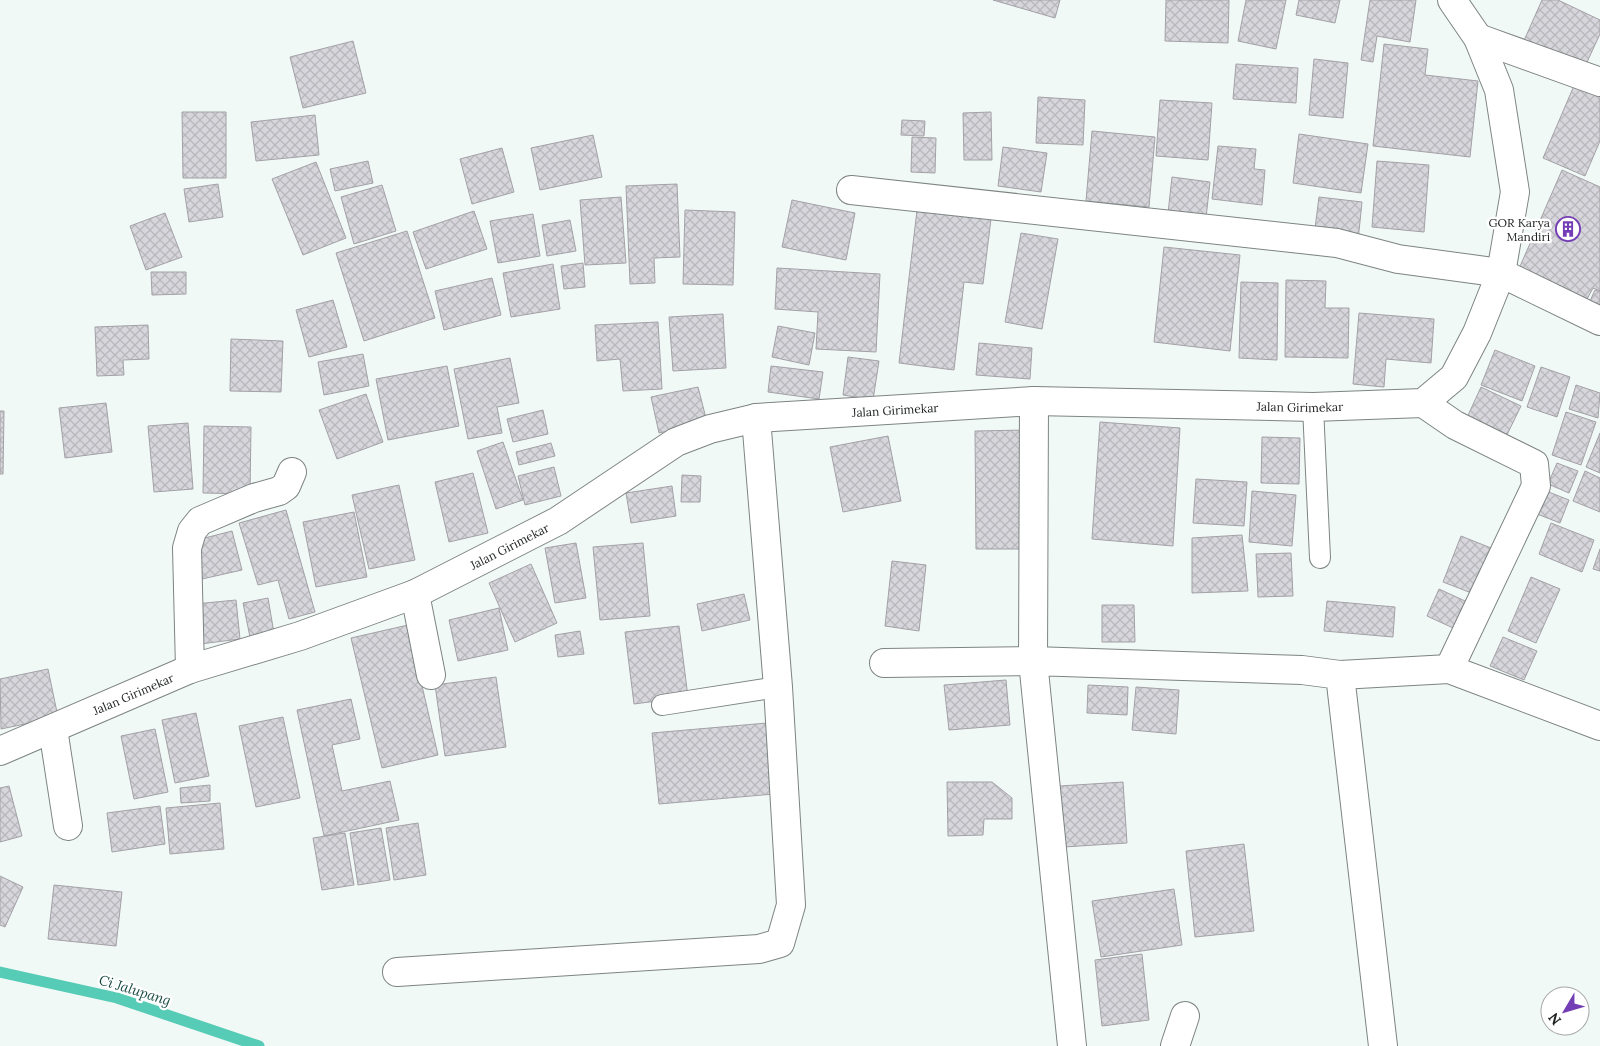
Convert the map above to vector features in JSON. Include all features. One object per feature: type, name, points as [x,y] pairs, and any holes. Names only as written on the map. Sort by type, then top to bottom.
[{"type":"street","points":[[1449,670],[1536,486],[1534,464],[1454,425],[1423,403],[1454,377],[1477,333],[1501,273],[1516,192],[1499,90],[1478,38],[1452,0]]},
{"type":"street","points":[[1478,38],[1600,82]]},
{"type":"street","points":[[851,190],[1337,243],[1398,259],[1501,273],[1600,321]]},
{"type":"street","points":[[1034,401],[1033,661],[1072,1046]]},
{"type":"street","name":"Jalan Girimekar","points":[[0,751],[190,669],[300,636],[415,594],[558,521],[676,442],[710,430],[756,418],[1034,401],[1313,407],[1423,403]]},
{"type":"street","points":[[398,972],[758,949],[780,942],[791,905],[778,686],[756,418]]},
{"type":"street","points":[[190,669],[187,548],[192,531],[200,521],[254,498],[278,491],[286,486],[292,472]]},
{"type":"street","points":[[415,594],[432,675]]},
{"type":"street","points":[[884,664],[1033,661],[1302,670],[1340,675],[1449,670],[1600,726]]},
{"type":"street","points":[[1340,675],[1383,1046]]},
{"type":"street","points":[[52,729],[68,826]]},
{"type":"street","points":[[1175,1046],[1185,1016]]},
{"type":"lane","points":[[1313,407],[1320,558]]},
{"type":"lane","points":[[662,705],[778,686]]},
{"type":"building","points":[[993,0],[1060,0],[1055,18]]},
{"type":"building","points":[[1166,0],[1229,0],[1228,43],[1165,41]]},
{"type":"building","points":[[1246,0],[1286,0],[1276,49],[1238,41]]},
{"type":"building","points":[[1299,0],[1340,0],[1335,23],[1296,15]]},
{"type":"building","points":[[1370,0],[1416,0],[1410,42],[1377,36],[1373,62],[1361,60]]},
{"type":"building","points":[[1542,0],[1558,0],[1600,20],[1600,34],[1582,73],[1522,45]]},
{"type":"building","points":[[353,41],[366,93],[303,108],[290,57]]},
{"type":"building","points":[[1384,44],[1428,49],[1425,75],[1478,81],[1470,157],[1373,146]]},
{"type":"building","points":[[1314,59],[1348,63],[1343,118],[1309,115]]},
{"type":"building","points":[[1236,64],[1298,68],[1296,103],[1233,99]]},
{"type":"building","points":[[1576,81],[1600,91],[1600,141],[1585,176],[1543,158]]},
{"type":"building","points":[[1038,97],[1085,100],[1083,145],[1036,143]]},
{"type":"building","points":[[1160,100],[1212,103],[1208,160],[1156,156]]},
{"type":"building","points":[[182,112],[226,112],[226,178],[183,178]]},
{"type":"building","points":[[991,112],[992,160],[964,160],[963,113]]},
{"type":"building","points":[[315,115],[319,155],[256,161],[251,122]]},
{"type":"building","points":[[902,120],[925,121],[924,136],[901,135]]},
{"type":"building","points":[[1092,131],[1155,137],[1149,207],[1086,201]]},
{"type":"building","points":[[1299,134],[1368,144],[1361,193],[1293,183]]},
{"type":"building","points":[[593,135],[602,177],[540,190],[531,148]]},
{"type":"building","points":[[912,137],[936,138],[935,173],[911,172]]},
{"type":"building","points":[[1218,146],[1256,149],[1254,169],[1265,170],[1262,205],[1212,199]]},
{"type":"building","points":[[1003,147],[1047,153],[1041,192],[998,186]]},
{"type":"building","points":[[502,148],[514,192],[472,204],[460,159]]},
{"type":"building","points":[[368,161],[373,183],[335,191],[330,169]]},
{"type":"building","points":[[1377,161],[1429,165],[1424,232],[1372,227]]},
{"type":"building","points":[[316,162],[346,238],[303,255],[272,179]]},
{"type":"building","name":"GOR Karya Mandiri","points":[[1562,170],[1600,187],[1600,291],[1593,288],[1586,301],[1518,271]]},
{"type":"building","points":[[1172,177],[1210,182],[1206,218],[1168,213]]},
{"type":"building","points":[[218,184],[223,217],[189,222],[184,189]]},
{"type":"building","points":[[677,184],[680,257],[654,258],[655,283],[630,284],[626,186]]},
{"type":"building","points":[[382,185],[396,231],[354,244],[341,197]]},
{"type":"building","points":[[621,197],[626,263],[585,265],[580,200]]},
{"type":"building","points":[[1319,197],[1362,202],[1358,241],[1314,236]]},
{"type":"building","points":[[792,200],[855,213],[846,260],[782,247]]},
{"type":"building","points":[[685,210],[735,212],[733,285],[683,284]]},
{"type":"building","points":[[917,210],[991,219],[983,284],[964,282],[954,370],[899,363]]},
{"type":"building","points":[[474,211],[487,249],[426,269],[413,232]]},
{"type":"building","points":[[165,213],[182,257],[146,270],[130,226]]},
{"type":"building","points":[[533,214],[540,256],[498,263],[490,221]]},
{"type":"building","points":[[570,220],[576,251],[547,256],[542,225]]},
{"type":"building","points":[[407,231],[435,318],[364,341],[336,253]]},
{"type":"building","points":[[1021,233],[1058,239],[1042,329],[1005,322]]},
{"type":"building","points":[[1164,247],[1240,255],[1230,351],[1154,342]]},
{"type":"building","points":[[583,263],[585,287],[564,289],[561,266]]},
{"type":"building","points":[[553,264],[560,309],[511,317],[503,273]]},
{"type":"building","points":[[777,268],[880,274],[876,352],[816,349],[818,312],[775,309]]},
{"type":"building","points":[[151,272],[186,272],[186,294],[152,295]]},
{"type":"building","points":[[492,278],[501,315],[444,330],[435,291]]},
{"type":"building","points":[[1286,280],[1326,281],[1325,308],[1349,308],[1348,358],[1285,357]]},
{"type":"building","points":[[1241,282],[1278,283],[1277,360],[1239,358]]},
{"type":"building","points":[[1595,290],[1600,292],[1600,319],[1585,312]]},
{"type":"building","points":[[333,300],[347,347],[309,357],[296,310]]},
{"type":"building","points":[[1359,313],[1434,319],[1431,363],[1386,359],[1384,387],[1353,384]]},
{"type":"building","points":[[723,314],[726,368],[673,371],[669,317]]},
{"type":"building","points":[[658,322],[662,389],[623,391],[620,359],[597,361],[595,325]]},
{"type":"building","points":[[148,325],[149,359],[123,360],[124,375],[97,376],[95,327]]},
{"type":"building","points":[[778,326],[815,333],[809,365],[772,357]]},
{"type":"building","points":[[231,339],[283,341],[281,392],[230,391]]},
{"type":"building","points":[[979,343],[1032,348],[1030,379],[976,375]]},
{"type":"building","points":[[1495,350],[1535,366],[1522,401],[1481,385]]},
{"type":"building","points":[[363,354],[369,386],[324,395],[318,362]]},
{"type":"building","points":[[848,357],[879,361],[873,400],[843,395]]},
{"type":"building","points":[[510,358],[519,403],[497,407],[502,433],[468,439],[454,369]]},
{"type":"building","points":[[447,366],[459,426],[388,440],[376,379]]},
{"type":"building","points":[[771,366],[823,372],[819,399],[768,392]]},
{"type":"building","points":[[1541,367],[1570,377],[1557,417],[1527,407]]},
{"type":"building","points":[[1576,385],[1600,393],[1598,418],[1569,409]]},
{"type":"building","points":[[698,387],[707,422],[659,433],[651,397]]},
{"type":"building","points":[[1481,387],[1521,406],[1503,443],[1464,424]]},
{"type":"building","points":[[366,394],[383,442],[337,459],[319,410]]},
{"type":"building","points":[[106,403],[112,452],[65,458],[59,408]]},
{"type":"building","points":[[543,410],[548,434],[513,442],[507,419]]},
{"type":"building","points":[[0,411],[4,411],[3,474],[0,474]]},
{"type":"building","points":[[1566,412],[1596,422],[1581,465],[1552,455]]},
{"type":"building","points":[[1100,422],[1180,428],[1173,546],[1092,539]]},
{"type":"building","points":[[188,423],[193,489],[154,492],[148,426]]},
{"type":"building","points":[[204,426],[251,427],[250,494],[203,493]]},
{"type":"building","points":[[1027,430],[1028,549],[976,549],[975,431]]},
{"type":"building","points":[[1600,433],[1600,473],[1586,467]]},
{"type":"building","points":[[888,436],[901,501],[843,512],[830,447]]},
{"type":"building","points":[[1262,437],[1300,438],[1299,484],[1261,483]]},
{"type":"building","points":[[503,442],[523,500],[496,509],[477,451]]},
{"type":"building","points":[[551,443],[555,456],[519,465],[516,452]]},
{"type":"building","points":[[1557,463],[1578,471],[1569,493],[1548,484]]},
{"type":"building","points":[[554,467],[561,496],[525,505],[518,476]]},
{"type":"building","points":[[1585,471],[1600,478],[1600,512],[1573,501]]},
{"type":"building","points":[[473,473],[488,533],[449,542],[435,482]]},
{"type":"building","points":[[682,475],[701,476],[700,502],[681,502]]},
{"type":"building","points":[[1196,479],[1247,482],[1244,526],[1193,523]]},
{"type":"building","points":[[399,485],[415,560],[369,569],[352,495]]},
{"type":"building","points":[[672,486],[676,516],[631,523],[626,493]]},
{"type":"building","points":[[1541,489],[1569,500],[1560,523],[1532,512]]},
{"type":"building","points":[[1252,491],[1296,495],[1292,546],[1249,542]]},
{"type":"building","points":[[286,510],[315,612],[289,619],[278,580],[258,585],[239,523]]},
{"type":"building","points":[[354,512],[367,577],[316,587],[303,522]]},
{"type":"building","points":[[1551,523],[1594,540],[1582,572],[1539,554]]},
{"type":"building","points":[[232,531],[242,570],[202,579],[193,541]]},
{"type":"building","points":[[1242,535],[1248,591],[1192,593],[1192,538]]},
{"type":"building","points":[[1461,536],[1491,548],[1474,594],[1443,582]]},
{"type":"building","points":[[576,543],[586,598],[555,603],[545,548]]},
{"type":"building","points":[[643,543],[650,616],[600,620],[593,547]]},
{"type":"building","points":[[1600,549],[1600,571],[1593,569]]},
{"type":"building","points":[[1291,553],[1293,596],[1258,597],[1256,554]]},
{"type":"building","points":[[892,561],[926,565],[919,631],[885,626]]},
{"type":"building","points":[[531,564],[557,623],[515,642],[489,583]]},
{"type":"building","points":[[1531,577],[1560,589],[1536,643],[1508,631]]},
{"type":"building","points":[[1439,589],[1476,606],[1464,633],[1427,616]]},
{"type":"building","points":[[744,594],[750,620],[702,631],[697,604]]},
{"type":"building","points":[[268,598],[274,633],[250,637],[243,603]]},
{"type":"building","points":[[236,600],[240,639],[200,644],[195,604]]},
{"type":"building","points":[[1327,601],[1395,607],[1393,637],[1324,631]]},
{"type":"building","points":[[1102,605],[1134,605],[1135,642],[1102,642]]},
{"type":"building","points":[[499,608],[508,650],[458,661],[449,620]]},
{"type":"building","points":[[408,625],[438,755],[382,768],[351,638]]},
{"type":"building","points":[[679,626],[688,697],[634,704],[625,632]]},
{"type":"building","points":[[580,631],[584,654],[558,657],[555,635]]},
{"type":"building","points":[[1503,637],[1537,651],[1524,680],[1490,666]]},
{"type":"building","points":[[48,669],[58,717],[1,729],[0,679]]},
{"type":"building","points":[[496,677],[506,747],[445,756],[435,685]]},
{"type":"building","points":[[1006,680],[1010,725],[949,730],[944,685]]},
{"type":"building","points":[[1088,685],[1128,687],[1127,715],[1087,713]]},
{"type":"building","points":[[1136,687],[1179,690],[1176,734],[1132,730]]},
{"type":"building","points":[[351,699],[360,739],[332,745],[342,791],[390,781],[399,820],[324,836],[297,710]]},
{"type":"building","points":[[196,713],[209,776],[175,783],[162,720]]},
{"type":"building","points":[[283,717],[300,798],[256,807],[239,726]]},
{"type":"building","points":[[767,723],[774,794],[659,804],[652,733]]},
{"type":"building","points":[[155,729],[168,792],[134,799],[121,736]]},
{"type":"building","points":[[947,782],[992,782],[1012,798],[1012,819],[984,819],[983,835],[948,836]]},
{"type":"building","points":[[1123,782],[1127,843],[1064,847],[1060,786]]},
{"type":"building","points":[[210,785],[210,801],[181,803],[180,788]]},
{"type":"building","points":[[9,786],[22,836],[0,842],[0,788]]},
{"type":"building","points":[[220,803],[224,849],[170,854],[166,808]]},
{"type":"building","points":[[160,806],[165,844],[112,852],[107,813]]},
{"type":"building","points":[[418,823],[426,875],[394,880],[386,828]]},
{"type":"building","points":[[381,828],[390,880],[358,885],[350,833]]},
{"type":"building","points":[[345,833],[354,885],[322,890],[313,838]]},
{"type":"building","points":[[1244,844],[1254,931],[1195,937],[1186,851]]},
{"type":"building","points":[[0,876],[23,887],[5,927],[0,925]]},
{"type":"building","points":[[54,885],[122,892],[116,946],[48,939]]},
{"type":"building","points":[[1174,889],[1182,945],[1101,957],[1092,901]]},
{"type":"building","points":[[1142,954],[1149,1020],[1102,1026],[1095,960]]},
{"type":"waterway","name":"Ci Jalupang","points":[[0,972],[117,998],[259,1046]]},
{"type":"place","name":"GOR Karya Mandiri","points":[[1568,229]]}]
